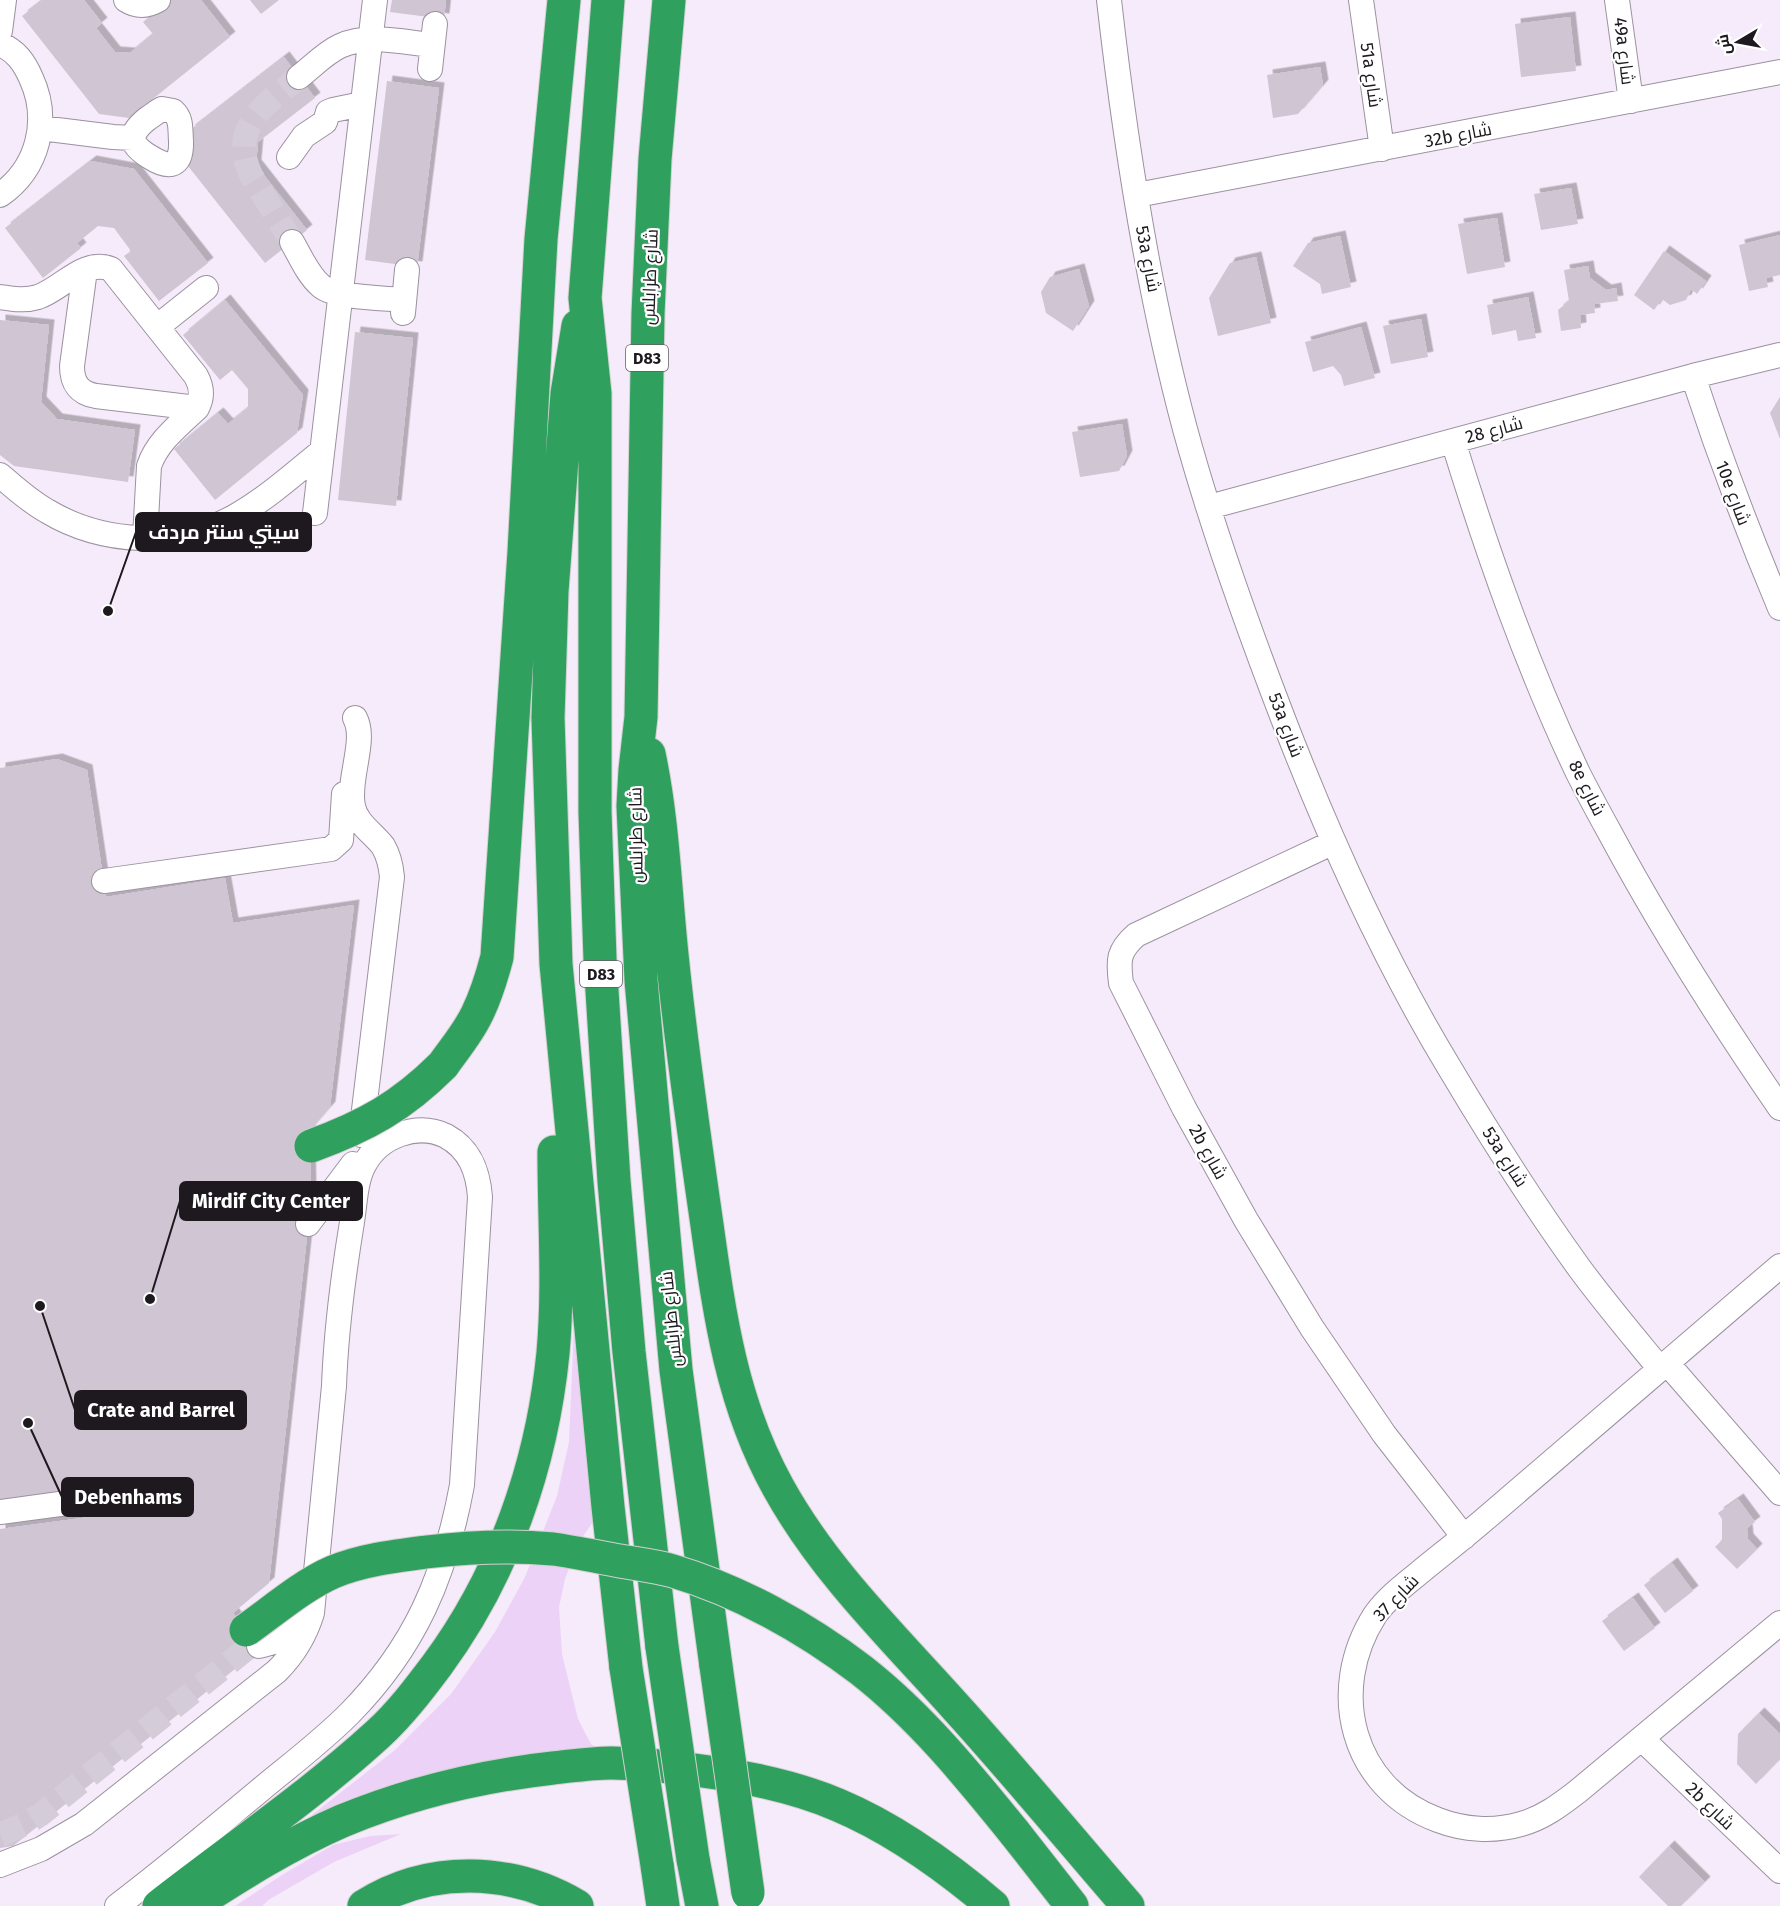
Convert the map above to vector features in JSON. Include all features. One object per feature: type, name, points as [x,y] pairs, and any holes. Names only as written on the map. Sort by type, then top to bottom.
[{"type":"highway","points":[[311,1146],[382,1115],[418,1089],[443,1065],[478,1014],[497,957],[524,552],[541,239],[564,0]]},
{"type":"highway","name":"D83","points":[[608,0],[585,298],[595,394],[595,812],[600,959],[628,1352],[662,1647],[702,1906]]},
{"type":"highway","name":"شارع طرابلس","points":[[669,0],[656,159],[648,314],[641,717],[633,806],[641,980],[676,1370],[749,1899]]},
{"type":"highway","points":[[159,1906],[333,1773],[379,1733],[420,1688],[457,1639],[487,1586],[519,1509],[542,1429],[553,1351],[555,1302],[553,1059],[556,964],[549,718],[552,591],[567,394],[573,350],[585,298]]},
{"type":"highway","points":[[641,717],[657,802],[678,1010],[716,1287],[724,1337],[734,1378],[755,1438],[777,1486],[804,1531],[835,1573],[959,1710],[1128,1906]]},
{"type":"highway","points":[[556,964],[604,1471],[626,1668],[663,1906]]},
{"type":"highway","points":[[250,1634],[317,1580],[331,1573],[361,1563],[458,1548],[506,1546],[554,1550],[672,1571],[735,1594],[800,1629],[861,1670],[917,1719],[967,1775],[1072,1906]]},
{"type":"highway","points":[[192,1906],[292,1845],[341,1822],[391,1803],[485,1777],[540,1769],[610,1763],[720,1773],[811,1794],[890,1830],[942,1865],[993,1906]]},
{"type":"highway","points":[[1020,1840],[1086,1906]]},
{"type":"highway","points":[[364,1906],[398,1889],[450,1876],[503,1878],[532,1885],[560,1896],[577,1906]]},
{"type":"street","points":[[0,31],[4,0]]},
{"type":"street","points":[[126,0],[134,5],[142,6],[150,5],[158,0]]},
{"type":"street","points":[[315,513],[375,0]]},
{"type":"street","name":"53a شارع","points":[[1109,0],[1118,77],[1137,195],[1167,352],[1185,429],[1236,592],[1300,761],[1334,843],[1388,956],[1446,1064],[1493,1140],[1581,1269],[1663,1366],[1780,1493]]},
{"type":"street","name":"51a شارع","points":[[1361,0],[1382,149]]},
{"type":"street","name":"49a شارع","points":[[1617,0],[1630,101]]},
{"type":"street","points":[[299,77],[340,46],[348,43],[432,49]]},
{"type":"street","points":[[0,44],[14,52],[25,65],[39,100],[41,128],[31,160],[12,186],[0,195]]},
{"type":"street","name":"32b شارع","points":[[1137,195],[1780,72]]},
{"type":"street","points":[[289,157],[304,136],[325,122],[328,112],[362,104]]},
{"type":"street","points":[[325,122],[331,129],[359,131]]},
{"type":"street","points":[[41,128],[133,138]]},
{"type":"street","points":[[292,242],[319,285],[333,293],[342,288],[405,293]]},
{"type":"street","points":[[0,297],[22,300],[39,297],[85,270],[98,266],[111,269],[199,382],[201,396],[196,408],[159,445],[153,455],[147,478],[145,538]]},
{"type":"street","points":[[85,270],[72,366],[77,387],[82,392],[96,396],[196,408]]},
{"type":"street","points":[[157,327],[206,288]]},
{"type":"street","name":"شارع 28","points":[[1209,507],[1693,376],[1780,355]]},
{"type":"street","name":"10e شارع","points":[[1693,376],[1716,448],[1780,608]]},
{"type":"street","name":"8e شارع","points":[[1453,441],[1483,538],[1526,651],[1578,773],[1629,868],[1690,973],[1780,1108]]},
{"type":"street","points":[[0,475],[30,501],[66,521],[104,534],[145,538],[168,537],[211,527],[232,518],[251,507],[322,451]]},
{"type":"street","points":[[344,1273],[343,1218],[364,1121],[392,877],[385,850],[360,821],[354,809],[352,795],[359,733],[355,718]]},
{"type":"street","points":[[104,881],[331,849],[337,846],[343,832],[347,759]]},
{"type":"street","name":"2b شارع","points":[[1334,843],[1136,935],[1124,946],[1118,962],[1120,983],[1184,1108],[1246,1220],[1306,1318],[1384,1434],[1464,1537]]},
{"type":"street","points":[[0,1865],[41,1849],[84,1824],[277,1671],[295,1651],[312,1614],[334,1393],[334,1355],[359,1178],[368,1157],[389,1139],[411,1131],[436,1132],[457,1143],[472,1162],[477,1173],[480,1197],[462,1485],[444,1561],[430,1598],[392,1665],[348,1715],[324,1738],[117,1906]]},
{"type":"street","points":[[308,1224],[353,1164]]},
{"type":"street","name":"شارع 37","points":[[1780,1266],[1464,1537],[1400,1589],[1377,1613],[1360,1642],[1351,1674],[1350,1708],[1358,1740],[1373,1770],[1395,1796],[1422,1815],[1454,1826],[1487,1830],[1520,1825],[1551,1812],[1780,1623]]},
{"type":"street","points":[[250,1634],[282,1639],[289,1634],[296,1617],[323,1396],[334,1355]]},
{"type":"street","points":[[0,1512],[67,1503]]},
{"type":"street","name":"2b شارع","points":[[1642,1739],[1780,1871]]},
{"type":"shaded area","points":[[584,1324],[593,1522],[579,1542],[565,1579],[559,1607],[562,1654],[578,1719],[591,1744],[612,1758],[552,1755],[484,1761],[349,1802],[294,1829],[395,1750],[451,1694],[495,1632],[525,1577],[557,1496],[569,1442],[574,1326]]},
{"type":"shaded area","points":[[401,1834],[334,1862],[270,1899],[262,1906],[235,1906],[333,1845],[370,1836]]},
{"type":"building","points":[[43,0],[84,0],[102,23],[96,28],[115,52],[130,53],[153,34],[143,22],[170,0],[201,0],[230,37],[129,118],[99,114],[22,16]]},
{"type":"building","points":[[250,0],[279,0],[261,14]]},
{"type":"building","points":[[392,0],[446,0],[444,19],[390,12]]},
{"type":"building","points":[[1570,17],[1576,71],[1521,77],[1515,24]]},
{"type":"building","points":[[284,57],[315,98],[258,142],[256,165],[307,230],[265,263],[188,166],[190,130]]},
{"type":"building","points":[[1320,67],[1323,85],[1298,114],[1273,118],[1267,75]]},
{"type":"building","points":[[387,81],[439,88],[417,267],[365,260]]},
{"type":"building","points":[[91,161],[134,169],[208,263],[159,301],[124,256],[131,251],[114,228],[98,226],[77,243],[81,248],[43,278],[5,228]]},
{"type":"building","points":[[1571,188],[1578,224],[1541,230],[1534,194]]},
{"type":"building","points":[[1497,218],[1505,267],[1467,274],[1458,224]]},
{"type":"building","points":[[1780,235],[1780,275],[1766,278],[1768,287],[1749,291],[1739,245]]},
{"type":"building","points":[[1340,236],[1351,287],[1322,294],[1320,284],[1293,266],[1308,243]]},
{"type":"building","points":[[1664,251],[1706,281],[1697,294],[1691,289],[1686,300],[1670,305],[1662,299],[1654,310],[1634,295]]},
{"type":"building","points":[[1256,257],[1271,323],[1218,336],[1209,298],[1230,263]]},
{"type":"building","points":[[1588,266],[1590,278],[1606,290],[1616,288],[1618,301],[1594,304],[1595,313],[1580,315],[1581,328],[1561,331],[1558,310],[1569,301],[1564,270]]},
{"type":"building","points":[[1079,269],[1089,306],[1073,331],[1046,313],[1041,292],[1050,277]]},
{"type":"building","points":[[1528,297],[1536,338],[1518,341],[1516,330],[1492,335],[1487,305]]},
{"type":"building","points":[[225,300],[303,395],[297,433],[215,500],[174,449],[218,413],[228,424],[248,408],[248,389],[232,370],[220,380],[183,335]]},
{"type":"building","points":[[1421,319],[1428,357],[1391,364],[1383,326]]},
{"type":"building","points":[[0,320],[49,325],[41,402],[57,419],[135,430],[128,482],[14,466],[0,455]]},
{"type":"building","points":[[1361,327],[1375,378],[1344,386],[1341,375],[1333,366],[1313,372],[1305,342]]},
{"type":"building","points":[[355,332],[413,338],[396,506],[338,500]]},
{"type":"building","points":[[1780,397],[1780,439],[1770,413]]},
{"type":"building","points":[[1122,424],[1127,456],[1119,471],[1080,477],[1072,432]]},
{"type":"building","points":[[57,759],[87,770],[106,897],[225,878],[233,923],[354,905],[330,1107],[310,1130],[311,1200],[269,1583],[233,1613],[260,1649],[13,1846],[0,1848],[0,1529],[127,1512],[123,1484],[0,1501],[0,768]]},
{"type":"building","points":[[1738,1499],[1755,1522],[1747,1528],[1748,1539],[1757,1549],[1737,1569],[1715,1547],[1722,1540],[1722,1519],[1718,1513]]},
{"type":"building","points":[[1672,1563],[1693,1591],[1665,1613],[1644,1585]]},
{"type":"building","points":[[1633,1598],[1655,1628],[1624,1651],[1602,1621]]},
{"type":"building","points":[[1759,1713],[1780,1734],[1780,1759],[1756,1784],[1737,1764],[1738,1734]]},
{"type":"building","points":[[1669,1846],[1705,1882],[1681,1906],[1668,1906],[1639,1877]]},
{"type":"tunnel","points":[[292,242],[251,175],[245,158],[244,143],[247,130],[263,107],[299,77]]},
{"type":"tunnel","points":[[0,1835],[40,1815],[255,1642]]},
{"type":"place","name":"سيتي سنتر مردف","points":[[108,611]]},
{"type":"place","name":"Mirdif City Center","points":[[150,1299]]},
{"type":"place","name":"Crate and Barrel","points":[[40,1306]]},
{"type":"place","name":"Debenhams","points":[[28,1423]]}]
